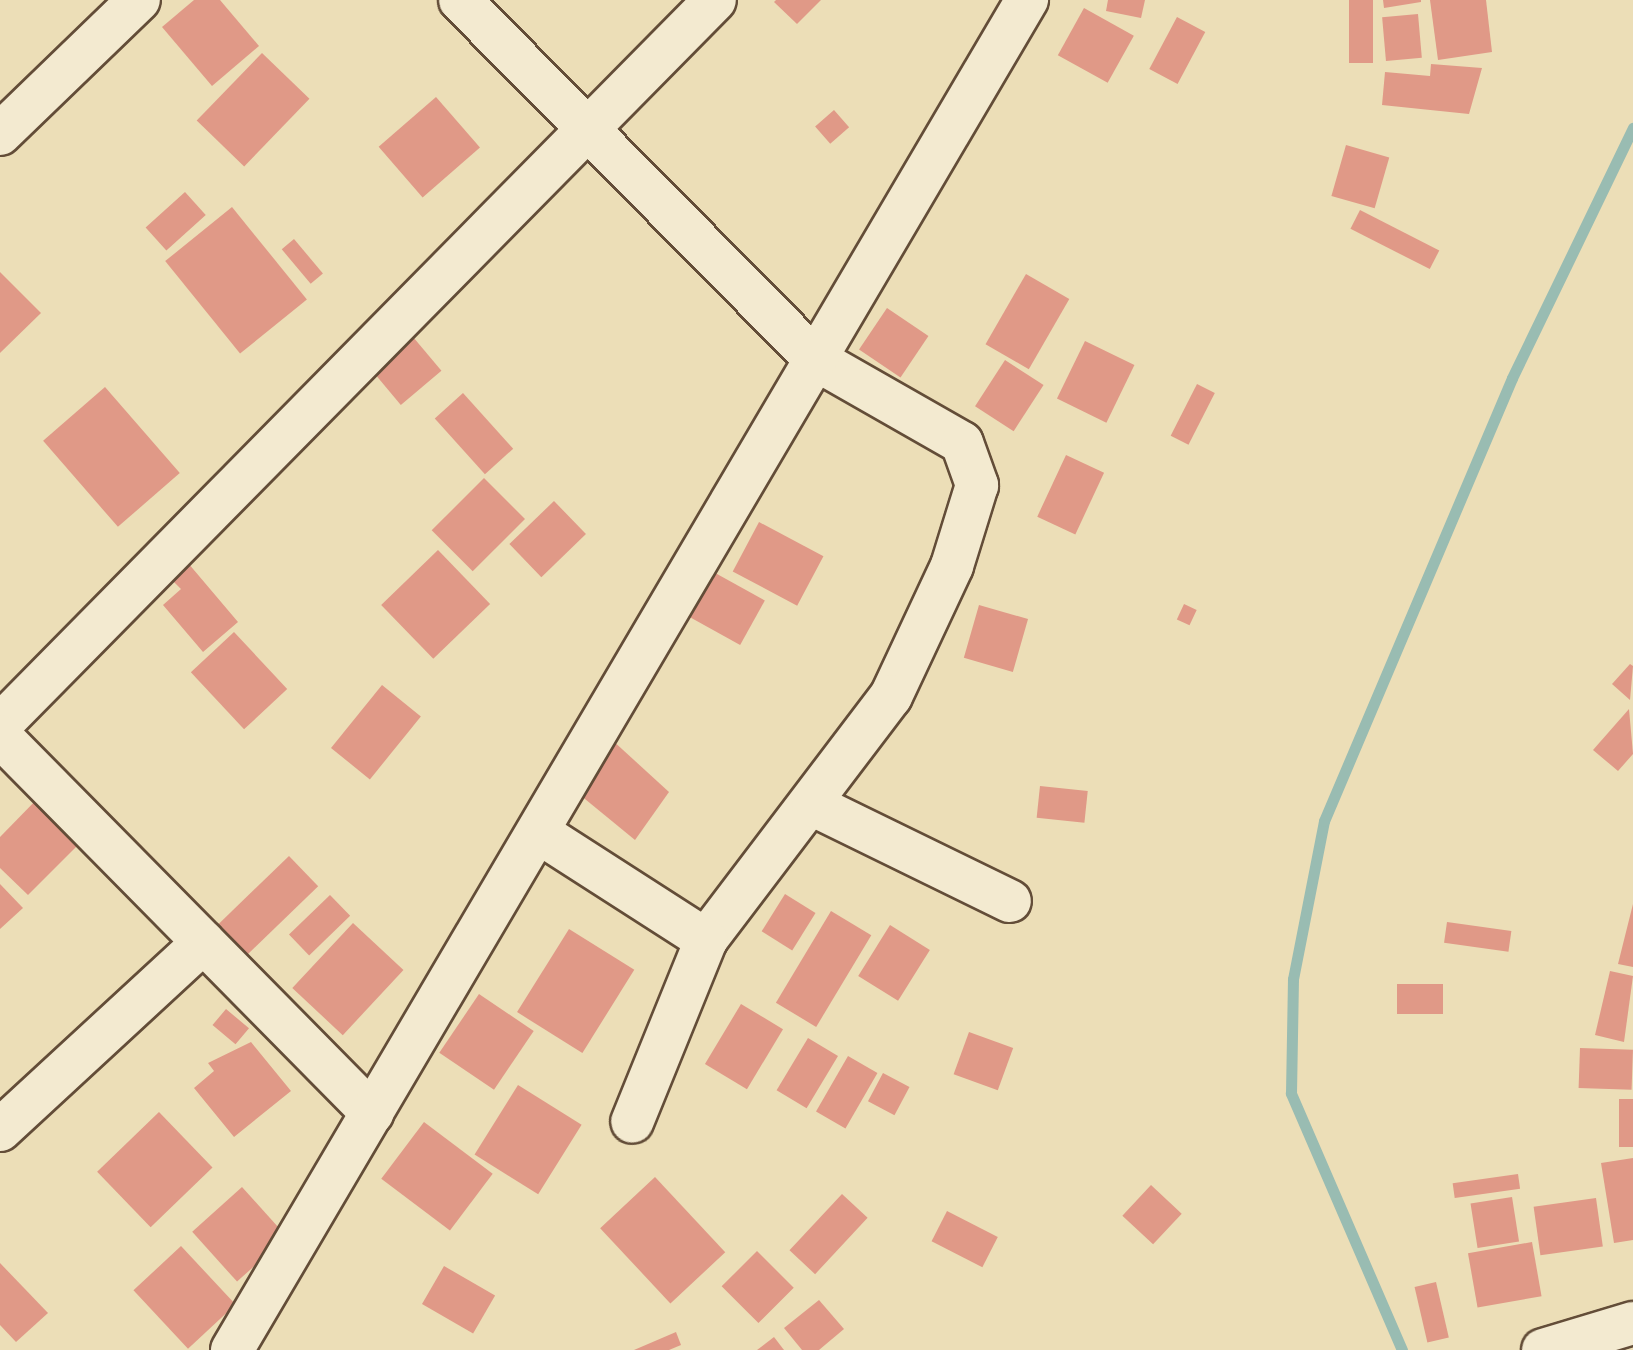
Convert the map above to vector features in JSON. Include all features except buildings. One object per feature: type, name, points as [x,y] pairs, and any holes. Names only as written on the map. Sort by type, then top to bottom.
[{"type":"street","points":[[0,134],[139,0]]},
{"type":"street","points":[[460,0],[584,132],[816,359],[962,443],[977,484],[952,566],[892,696],[706,940],[632,1122]]},
{"type":"street","points":[[0,725],[715,0]]},
{"type":"street","points":[[232,1350],[1027,0]]},
{"type":"street","points":[[0,736],[372,1113]]},
{"type":"street","points":[[813,804],[1010,901]]},
{"type":"street","points":[[538,832],[706,940]]},
{"type":"street","points":[[0,1130],[204,942]]},
{"type":"street","points":[[1543,1350],[1633,1323]]},
{"type":"waterway","points":[[1402,1350],[1291,1093],[1293,979],[1324,821],[1512,378],[1633,128]]}]
